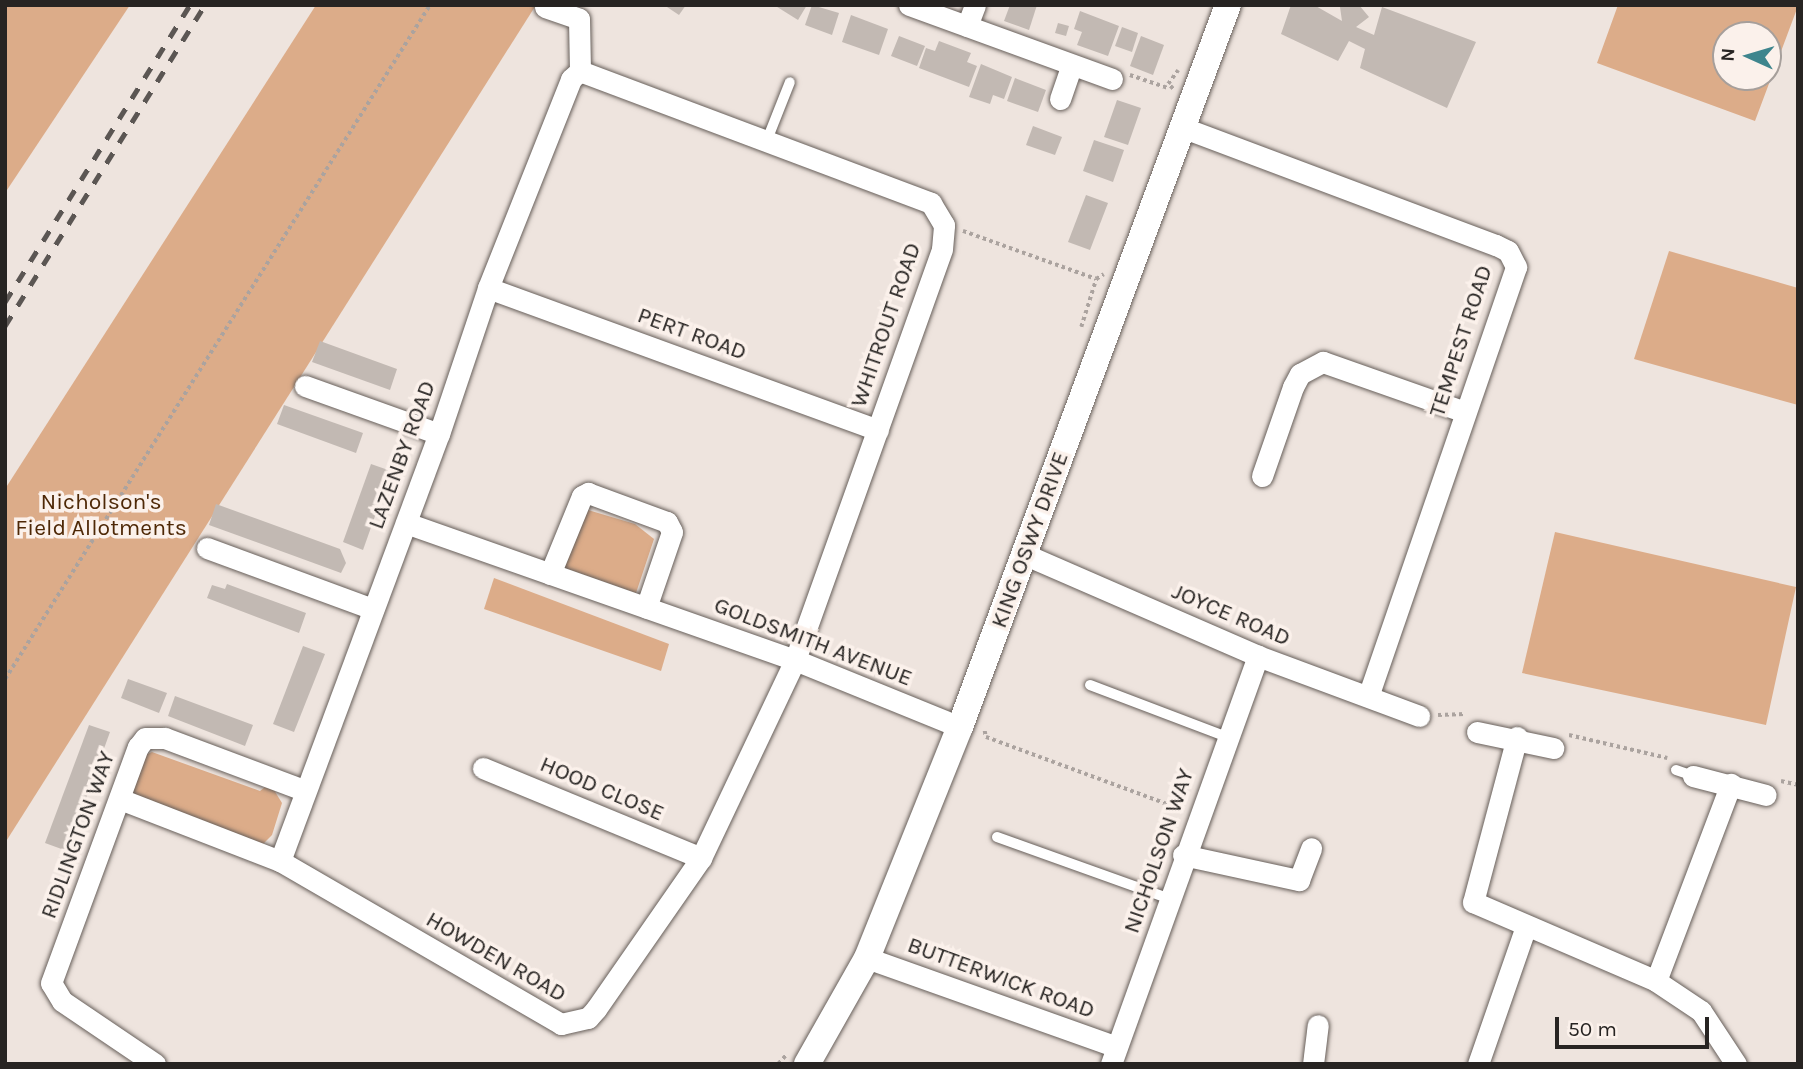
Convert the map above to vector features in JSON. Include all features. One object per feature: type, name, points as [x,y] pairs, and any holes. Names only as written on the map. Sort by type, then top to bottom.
[{"type":"street","points":[[909,5],[1072,65],[1117,76]]},
{"type":"street","points":[[967,26],[975,5]]},
{"type":"street","name":"KING OSWY DRIVE","points":[[801,1054],[867,958],[972,726],[1026,555],[1228,5]]},
{"type":"street","points":[[545,8],[579,19],[580,71]]},
{"type":"street","points":[[1060,99],[1072,65]]},
{"type":"street","name":"WHITROUT ROAD","points":[[580,71],[931,203],[944,225],[942,249],[795,660]]},
{"type":"street","name":"LAZENBY ROAD","points":[[280,861],[303,790],[439,434],[488,288],[571,79],[580,71]]},
{"type":"street","name":"TEMPEST ROAD","points":[[1184,128],[1508,251],[1516,267],[1368,696]]},
{"type":"street","name":"PERT ROAD","points":[[488,288],[878,430]]},
{"type":"street","points":[[1262,476],[1300,374],[1324,362],[1465,412]]},
{"type":"street","points":[[305,386],[439,434]]},
{"type":"street","points":[[550,574],[582,496],[588,494],[667,522],[672,532],[646,607]]},
{"type":"street","name":"GOLDSMITH AVENUE","points":[[406,523],[795,660],[972,726]]},
{"type":"street","points":[[207,548],[373,609]]},
{"type":"street","name":"JOYCE ROAD","points":[[1026,555],[1258,656],[1419,716]]},
{"type":"street","name":"NICHOLSON WAY","points":[[1114,1056],[1183,855],[1258,656]]},
{"type":"street","name":"HOWDEN ROAD","points":[[120,799],[280,861],[561,1024],[588,1018],[596,1009],[701,858],[795,660]]},
{"type":"street","points":[[1473,723],[1517,737],[1558,741]]},
{"type":"street","name":"RIDLINGTON WAY","points":[[155,1064],[62,1001],[51,983],[138,747],[145,738],[156,737],[303,790]]},
{"type":"street","points":[[1517,737],[1473,902],[1656,981],[1701,1011],[1726,1061]]},
{"type":"street","name":"HOOD CLOSE","points":[[483,768],[701,858]]},
{"type":"street","points":[[1681,769],[1731,783],[1772,788]]},
{"type":"street","points":[[1656,981],[1731,783]]},
{"type":"street","points":[[1183,855],[1299,880],[1311,848]]},
{"type":"street","points":[[1478,1064],[1526,926]]},
{"type":"street","name":"BUTTERWICK ROAD","points":[[867,958],[1114,1056]]},
{"type":"street","points":[[1313,1064],[1318,1025]]},
{"type":"lane","points":[[767,140],[790,82]]},
{"type":"lane","points":[[1090,685],[1227,737]]},
{"type":"lane","points":[[996,837],[1170,899]]},
{"type":"path","points":[[5,679],[430,5]]},
{"type":"path","points":[[1117,76],[1167,88]]},
{"type":"path","points":[[944,225],[1097,279],[1080,332]]},
{"type":"path","points":[[1419,716],[1473,723]]},
{"type":"path","points":[[972,726],[986,737],[1198,815]]},
{"type":"path","points":[[1558,741],[1681,769]]},
{"type":"path","points":[[1772,788],[1798,785]]},
{"type":"path","points":[[778,1064],[801,1054]]},
{"type":"green space","points":[[5,5],[130,5],[5,193]]},
{"type":"green space","name":"Nicholson's Field Allotments","points":[[316,5],[536,5],[5,843],[5,489]]},
{"type":"green space","points":[[1618,5],[1798,5],[1782,48],[1782,21],[1712,21],[1712,91],[1766,91],[1755,121],[1597,63]]},
{"type":"green space","points":[[1669,251],[1798,288],[1798,405],[1634,359]]},
{"type":"green space","points":[[588,510],[635,524],[654,539],[636,593],[562,567]]},
{"type":"green space","points":[[1555,532],[1796,587],[1766,725],[1522,673]]},
{"type":"green space","points":[[494,578],[669,644],[661,671],[484,609]]},
{"type":"green space","points":[[152,752],[260,791],[265,787],[274,790],[282,803],[272,835],[263,844],[131,794],[145,755]]},
{"type":"building","points":[[664,5],[686,5],[679,15]]},
{"type":"building","points":[[774,5],[807,5],[798,20]]},
{"type":"building","points":[[812,5],[839,13],[832,35],[805,25]]},
{"type":"building","points":[[1010,5],[1037,5],[1029,30],[1004,21]]},
{"type":"building","points":[[1291,5],[1314,5],[1342,21],[1340,7],[1359,5],[1369,17],[1356,27],[1374,35],[1382,7],[1476,42],[1447,108],[1360,68],[1365,49],[1349,41],[1338,61],[1281,34]]},
{"type":"building","points":[[1080,11],[1119,26],[1108,56],[1077,45],[1082,32],[1074,29]]},
{"type":"building","points":[[851,15],[888,29],[879,55],[842,42]]},
{"type":"building","points":[[1058,23],[1069,26],[1066,36],[1055,33]]},
{"type":"building","points":[[1122,27],[1138,33],[1132,52],[1115,46]]},
{"type":"building","points":[[899,36],[925,46],[917,66],[891,56]]},
{"type":"building","points":[[1141,36],[1164,45],[1153,75],[1130,66]]},
{"type":"building","points":[[939,41],[971,53],[967,62],[977,66],[969,87],[919,68],[926,48],[935,51]]},
{"type":"building","points":[[981,64],[1012,77],[1004,99],[993,95],[990,104],[969,97]]},
{"type":"building","points":[[1015,78],[1046,90],[1038,112],[1007,101]]},
{"type":"building","points":[[1117,100],[1141,108],[1128,145],[1104,137]]},
{"type":"building","points":[[1033,126],[1062,137],[1055,155],[1026,145]]},
{"type":"building","points":[[1094,140],[1124,150],[1113,182],[1083,171]]},
{"type":"building","points":[[1086,195],[1108,203],[1090,250],[1068,242]]},
{"type":"building","points":[[320,341],[397,369],[390,390],[312,362]]},
{"type":"building","points":[[284,405],[363,433],[356,453],[277,424]]},
{"type":"building","points":[[371,464],[391,471],[363,550],[343,542]]},
{"type":"building","points":[[216,504],[340,549],[346,563],[341,573],[209,525]]},
{"type":"building","points":[[227,584],[306,613],[299,633],[207,598],[212,585],[225,589]]},
{"type":"building","points":[[303,646],[325,654],[294,732],[273,724]]},
{"type":"building","points":[[128,679],[167,693],[159,713],[121,698]]},
{"type":"building","points":[[175,696],[253,725],[245,746],[168,716]]},
{"type":"building","points":[[89,725],[110,732],[67,851],[45,843]]},
{"type":"railway","points":[[5,302],[190,5]]},
{"type":"railway","points":[[5,326],[205,5]]}]
